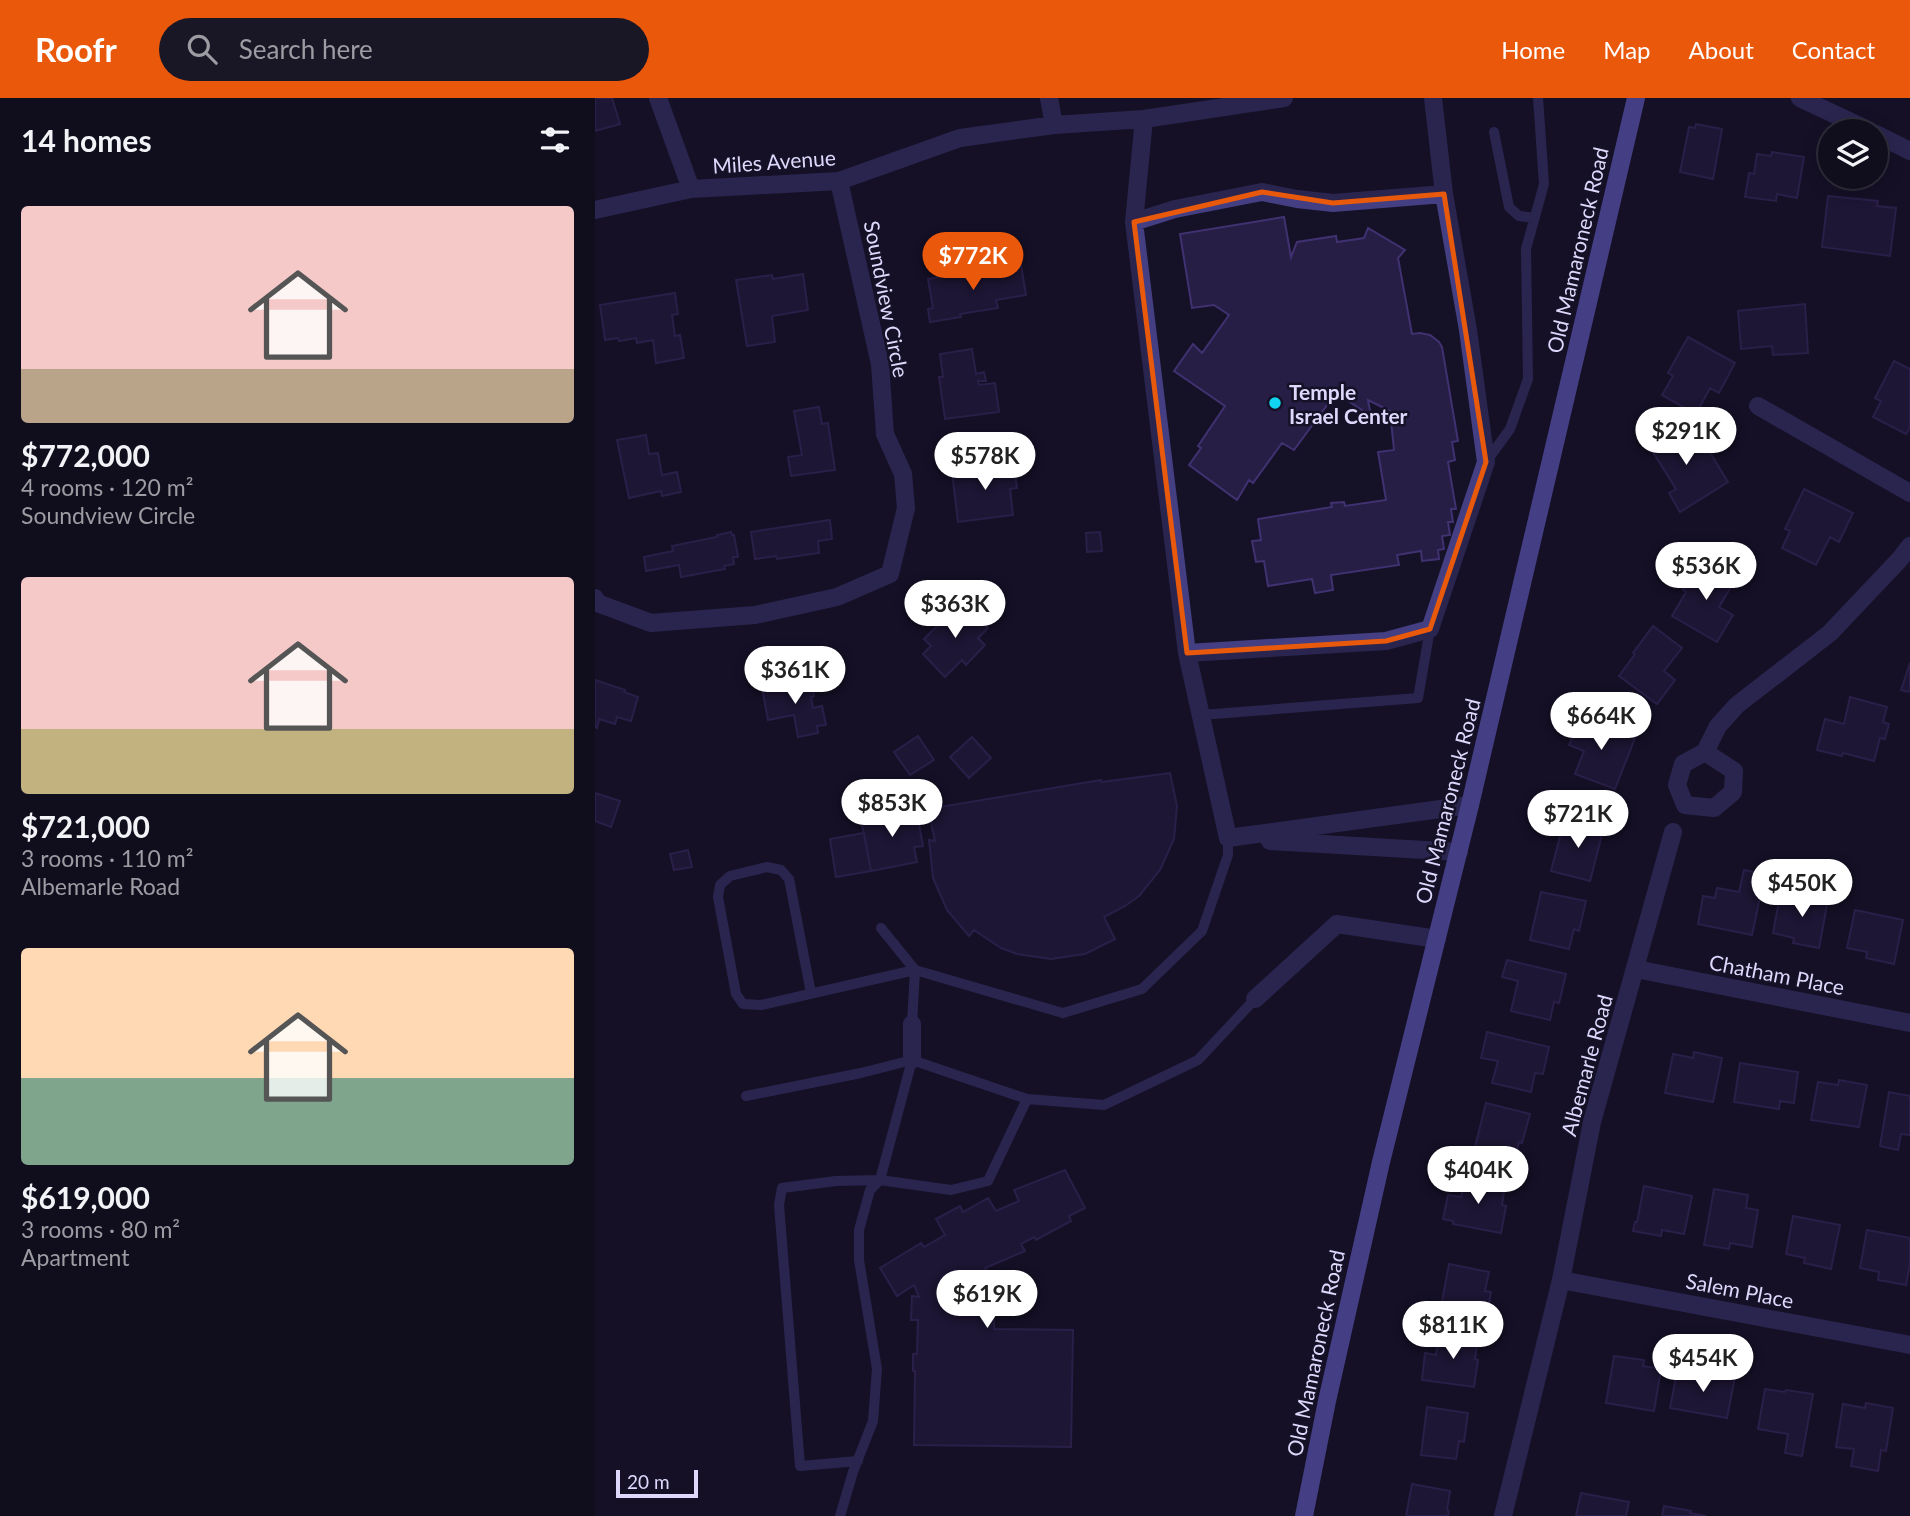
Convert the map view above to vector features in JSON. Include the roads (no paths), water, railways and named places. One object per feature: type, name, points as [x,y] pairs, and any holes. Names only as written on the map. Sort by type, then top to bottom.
[{"type":"main road","name":"Old Mamaroneck Road","points":[[1304,1516],[1381,1162],[1459,852],[1636,98]]},
{"type":"street","points":[[658,98],[691,189]]},
{"type":"street","points":[[1049,98],[1054,125]]},
{"type":"street","name":"Miles Avenue","points":[[595,210],[691,189],[839,181],[960,138],[1054,125],[1144,119],[1284,98]]},
{"type":"street","points":[[1187,653],[1386,641],[1430,629],[1486,462],[1468,330],[1444,194],[1433,98]]},
{"type":"street","points":[[1800,98],[1845,119]]},
{"type":"street","points":[[1144,119],[1134,222],[1187,653],[1228,838]]},
{"type":"street","points":[[1888,140],[1910,151]]},
{"type":"street","name":"Soundview Circle","points":[[595,598],[597,603],[651,623],[755,615],[837,597],[890,574],[906,508],[903,474],[885,435],[880,364],[839,181]]},
{"type":"street","points":[[1134,222],[1175,209],[1262,192],[1333,203],[1444,194]]},
{"type":"street","points":[[1758,406],[1910,494]]},
{"type":"street","points":[[1705,752],[1718,726],[1737,705],[1830,632],[1910,546]]},
{"type":"street","points":[[1228,838],[1470,806]]},
{"type":"street","name":"Albemarle Road","points":[[1503,1516],[1561,1280],[1592,1122],[1673,832]]},
{"type":"street","points":[[1228,838],[1459,852]]},
{"type":"street","points":[[1255,999],[1338,924],[1437,939]]},
{"type":"street","name":"Chatham Place","points":[[1636,969],[1910,1023]]},
{"type":"street","points":[[912,1024],[912,1060]]},
{"type":"street","name":"Salem Place","points":[[1561,1280],[1910,1345]]},
{"type":"lane","points":[[1486,462],[1510,429],[1528,379],[1526,249],[1544,184],[1538,98]]},
{"type":"lane","points":[[1494,132],[1509,206],[1518,216],[1535,218]]},
{"type":"lane","points":[[1201,715],[1418,698],[1430,629]]},
{"type":"lane","points":[[811,993],[789,879],[781,870],[767,867],[730,876],[720,885],[718,897],[736,994],[743,1004],[761,1005],[915,970],[1063,1013],[1142,989],[1202,931],[1228,855],[1228,838]]},
{"type":"lane","points":[[881,928],[915,970],[912,1024]]},
{"type":"lane","points":[[746,1096],[912,1060],[1027,1099],[1104,1105],[1198,1059],[1255,999]]},
{"type":"lane","points":[[840,1516],[873,1421],[877,1369],[859,1261],[859,1230],[870,1190],[880,1181],[912,1060]]},
{"type":"lane","points":[[855,1467],[800,1466],[779,1205],[782,1188],[836,1181],[880,1181],[951,1190],[988,1181],[1027,1099]]},
{"type":"place","name":"Temple Israel Center","points":[[1275,403]]}]
